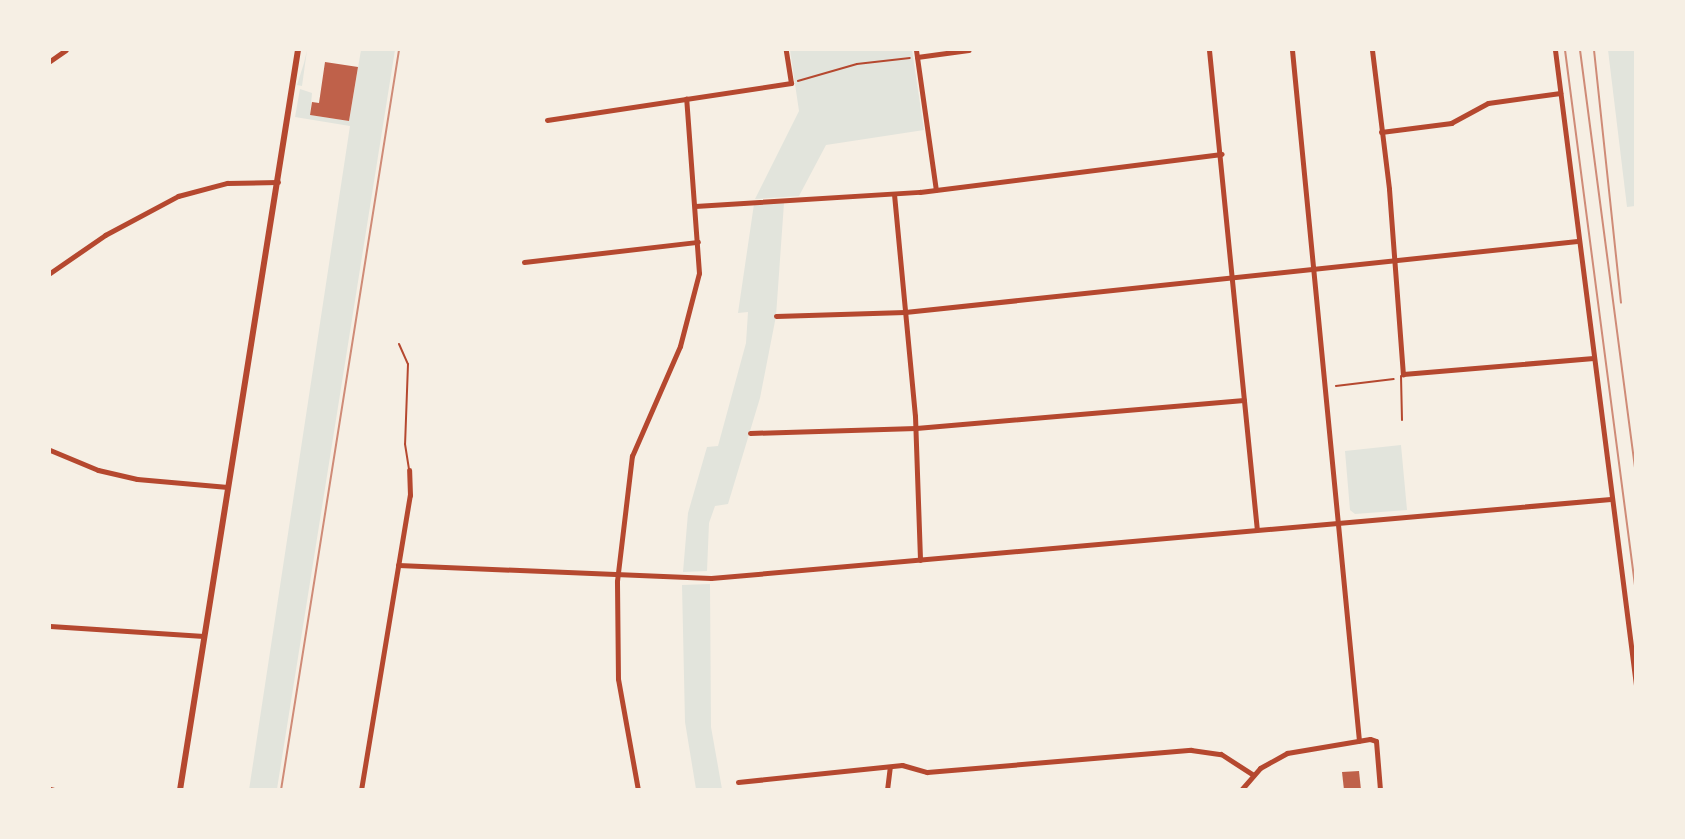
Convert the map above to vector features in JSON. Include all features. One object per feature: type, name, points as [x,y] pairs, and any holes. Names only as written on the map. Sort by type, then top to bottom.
[{"type":"street","points":[[50,61],[66,50]]},
{"type":"street","points":[[180,789],[298,50]]},
{"type":"street","points":[[547,120],[791,83],[786,50]]},
{"type":"street","points":[[916,50],[936,190]]},
{"type":"street","points":[[917,57],[969,50]]},
{"type":"street","points":[[1209,50],[1222,154],[1257,530]]},
{"type":"street","points":[[1292,50],[1316,266],[1359,741]]},
{"type":"street","points":[[1372,50],[1395,258],[1403,374],[1593,358]]},
{"type":"street","points":[[1554,50],[1635,685]]},
{"type":"street","points":[[1381,132],[1451,123],[1488,103],[1560,93]]},
{"type":"street","points":[[638,789],[618,679],[617,575],[632,456],[690,317],[699,273],[686,98]]},
{"type":"street","points":[[695,206],[936,190],[1222,154]]},
{"type":"street","points":[[50,273],[105,235],[178,196],[227,183],[278,182]]},
{"type":"street","points":[[894,194],[915,428],[920,560]]},
{"type":"street","points":[[776,316],[905,312],[1316,266],[1577,241]]},
{"type":"street","points":[[524,262],[698,242]]},
{"type":"street","points":[[750,433],[915,428],[1244,399]]},
{"type":"street","points":[[50,450],[98,470],[137,479],[228,487]]},
{"type":"street","points":[[361,789],[410,495],[409,470]]},
{"type":"street","points":[[398,565],[711,578],[1611,499]]},
{"type":"street","points":[[50,626],[204,636]]},
{"type":"street","points":[[1241,789],[1253,775],[1287,753],[1359,741],[1376,741],[1380,789]]},
{"type":"street","points":[[738,782],[890,767],[910,766],[927,772],[1191,750],[1221,754],[1253,775]]},
{"type":"street","points":[[887,789],[890,767]]},
{"type":"lane","points":[[399,344],[408,364],[405,444],[409,470]]},
{"type":"lane","points":[[1402,420],[1399,378],[1403,374]]},
{"type":"path","points":[[791,83],[857,64],[917,57]]},
{"type":"path","points":[[1336,386],[1395,379],[1403,374]]},
{"type":"shaded area","points":[[307,50],[302,86],[297,85],[304,63]]},
{"type":"shaded area","points":[[361,50],[395,50],[277,789],[249,790],[350,126],[295,117],[300,89],[312,93],[310,115],[349,121]]},
{"type":"shaded area","points":[[790,50],[912,50],[924,130],[826,145],[799,196],[755,199],[799,111]]},
{"type":"shaded area","points":[[1608,50],[1635,50],[1635,206],[1627,207]]},
{"type":"shaded area","points":[[784,203],[776,316],[760,398],[728,504],[715,506],[709,523],[707,571],[683,572],[688,513],[707,447],[718,446],[746,343],[748,312],[738,313],[754,204]]},
{"type":"shaded area","points":[[1401,445],[1407,510],[1355,514],[1350,510],[1345,451]]},
{"type":"shaded area","points":[[710,584],[711,727],[722,789],[696,789],[685,722],[682,585]]},
{"type":"building","points":[[325,62],[358,67],[349,121],[310,115],[312,102],[319,103]]},
{"type":"building","points":[[1359,771],[1361,790],[1344,790],[1342,772]]},
{"type":"railway","points":[[281,790],[399,50]]},
{"type":"railway","points":[[1565,50],[1636,593]]},
{"type":"railway","points":[[1580,50],[1636,478]]},
{"type":"railway","points":[[1594,50],[1621,303]]}]
